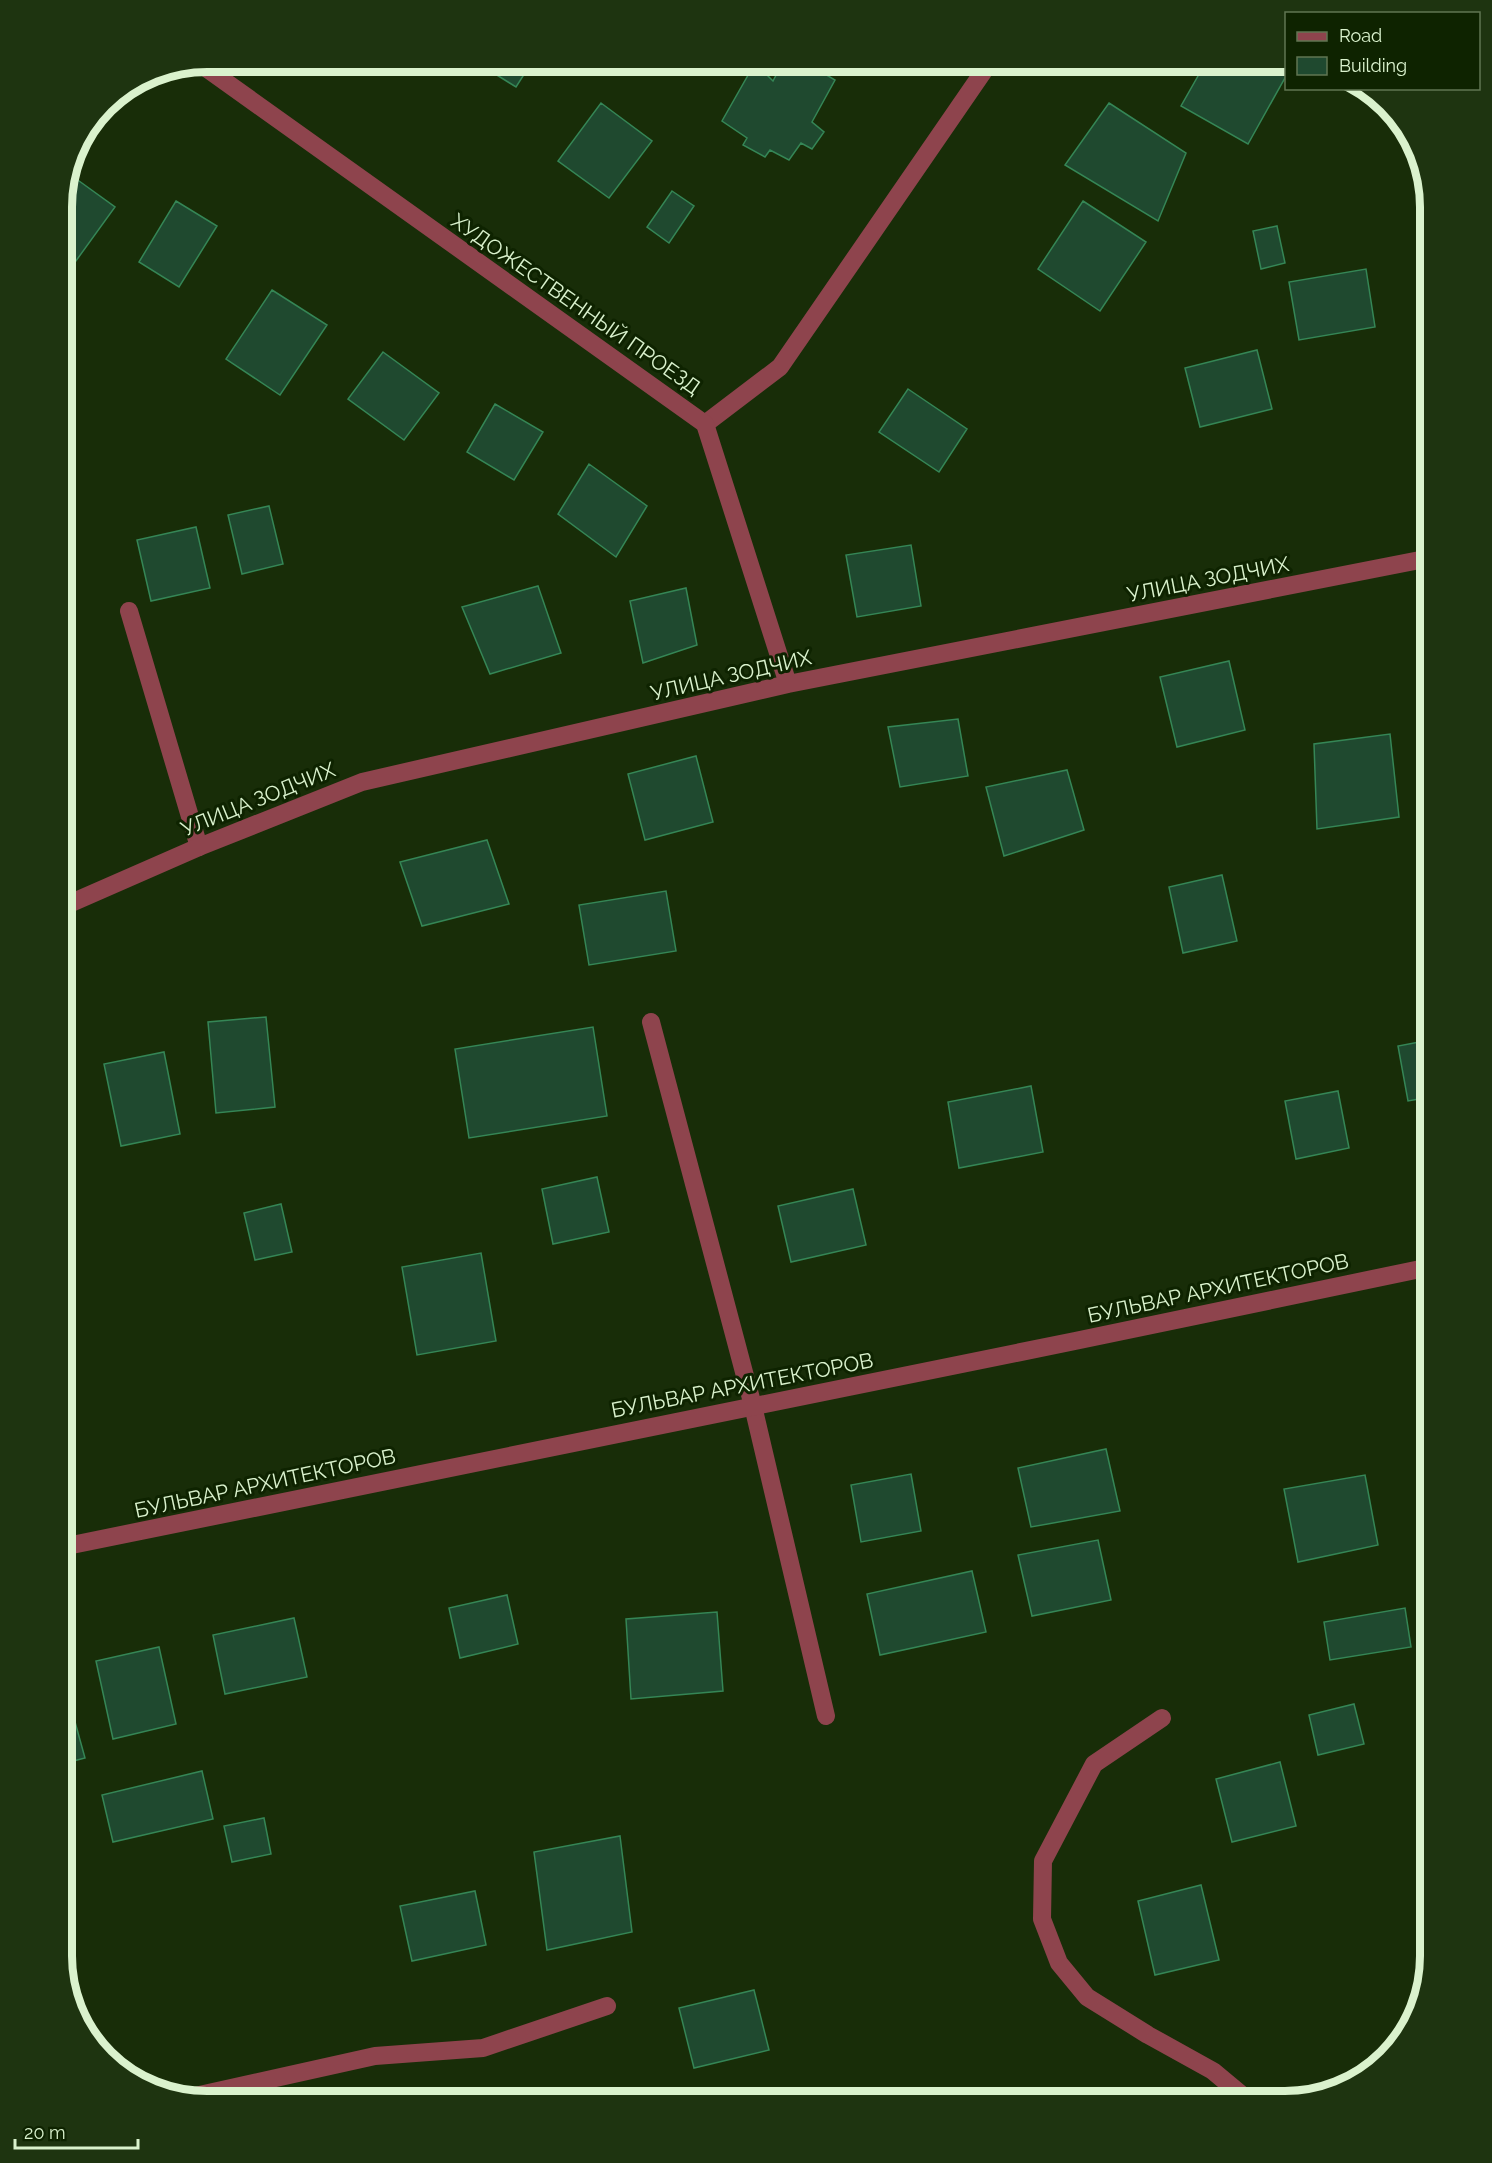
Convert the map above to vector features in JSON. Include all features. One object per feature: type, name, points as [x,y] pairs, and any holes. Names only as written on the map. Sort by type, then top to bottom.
[{"type":"street","name":"ХУДОЖЕСТВЕННЫЙ ПРОЕЗД","points":[[212,72],[705,424],[788,684]]},
{"type":"street","points":[[705,424],[780,367],[983,72]]},
{"type":"street","name":"УЛИЦА ЗОДЧИХ","points":[[72,903],[199,847],[362,782],[788,684],[1420,560]]},
{"type":"street","points":[[129,611],[199,847]]},
{"type":"street","points":[[651,1022],[753,1406],[826,1716]]},
{"type":"street","name":"БУЛЬВАР АРХИТЕКТОРОВ","points":[[72,1545],[1420,1269]]},
{"type":"street","points":[[1162,1718],[1094,1764],[1043,1861],[1042,1919],[1059,1963],[1087,1996],[1148,2035],[1213,2071],[1236,2091]]},
{"type":"street","points":[[218,2091],[375,2056],[483,2048],[607,2006]]},
{"type":"building","points":[[492,72],[526,72],[516,87]]},
{"type":"building","points":[[750,72],[764,72],[773,81],[778,72],[822,72],[835,80],[812,122],[824,132],[812,149],[801,143],[789,160],[770,150],[765,157],[743,145],[747,138],[722,121]]},
{"type":"building","points":[[1200,72],[1285,72],[1285,78],[1248,144],[1181,106]]},
{"type":"building","points":[[601,103],[652,141],[609,198],[558,161]]},
{"type":"building","points":[[1109,103],[1186,153],[1158,221],[1065,165]]},
{"type":"building","points":[[76,178],[115,207],[72,266],[72,198]]},
{"type":"building","points":[[672,191],[694,206],[669,243],[647,227]]},
{"type":"building","points":[[176,201],[217,226],[179,287],[139,262]]},
{"type":"building","points":[[1083,201],[1146,242],[1100,311],[1038,269]]},
{"type":"building","points":[[1277,226],[1285,263],[1261,269],[1253,231]]},
{"type":"building","points":[[1366,269],[1375,327],[1299,340],[1289,282]]},
{"type":"building","points":[[272,290],[327,325],[280,395],[226,359]]},
{"type":"building","points":[[1257,350],[1272,409],[1200,427],[1185,368]]},
{"type":"building","points":[[383,352],[439,393],[404,440],[348,399]]},
{"type":"building","points":[[908,389],[967,429],[939,472],[879,432]]},
{"type":"building","points":[[495,404],[543,432],[514,480],[467,452]]},
{"type":"building","points":[[589,464],[647,506],[616,557],[558,514]]},
{"type":"building","points":[[269,506],[283,564],[242,574],[228,515]]},
{"type":"building","points":[[196,527],[210,588],[151,601],[137,540]]},
{"type":"building","points":[[911,545],[921,606],[857,617],[846,555]]},
{"type":"building","points":[[538,586],[561,653],[490,674],[462,607]]},
{"type":"building","points":[[686,588],[697,645],[643,663],[630,601]]},
{"type":"building","points":[[1229,661],[1245,730],[1177,747],[1160,677]]},
{"type":"building","points":[[958,719],[968,776],[900,787],[888,727]]},
{"type":"building","points":[[1390,734],[1399,817],[1317,829],[1314,744]]},
{"type":"building","points":[[696,756],[713,822],[645,840],[628,774]]},
{"type":"building","points":[[1067,770],[1084,830],[1004,856],[986,787]]},
{"type":"building","points":[[487,840],[509,904],[422,926],[400,862]]},
{"type":"building","points":[[1222,875],[1237,941],[1183,953],[1169,887]]},
{"type":"building","points":[[666,891],[676,951],[589,965],[579,905]]},
{"type":"building","points":[[266,1017],[275,1107],[216,1113],[208,1022]]},
{"type":"building","points":[[593,1027],[607,1116],[469,1138],[455,1049]]},
{"type":"building","points":[[1420,1042],[1420,1099],[1408,1101],[1398,1046]]},
{"type":"building","points":[[164,1052],[180,1134],[121,1146],[104,1064]]},
{"type":"building","points":[[1031,1086],[1043,1152],[959,1168],[948,1102]]},
{"type":"building","points":[[1338,1091],[1349,1148],[1296,1159],[1285,1101]]},
{"type":"building","points":[[597,1177],[609,1232],[553,1244],[542,1189]]},
{"type":"building","points":[[853,1189],[866,1245],[791,1262],[778,1206]]},
{"type":"building","points":[[281,1204],[292,1252],[255,1260],[244,1213]]},
{"type":"building","points":[[481,1253],[496,1341],[417,1355],[402,1267]]},
{"type":"building","points":[[1106,1449],[1120,1511],[1031,1527],[1018,1468]]},
{"type":"building","points":[[911,1474],[921,1531],[861,1542],[851,1485]]},
{"type":"building","points":[[1365,1475],[1378,1545],[1298,1562],[1284,1489]]},
{"type":"building","points":[[1098,1540],[1111,1600],[1032,1616],[1018,1555]]},
{"type":"building","points":[[972,1571],[986,1632],[880,1655],[867,1594]]},
{"type":"building","points":[[507,1595],[518,1644],[460,1658],[449,1608]]},
{"type":"building","points":[[1405,1608],[1411,1647],[1330,1660],[1324,1622]]},
{"type":"building","points":[[717,1612],[723,1691],[631,1699],[626,1619]]},
{"type":"building","points":[[294,1618],[307,1677],[225,1694],[213,1635]]},
{"type":"building","points":[[159,1647],[176,1724],[113,1739],[96,1661]]},
{"type":"building","points":[[1354,1704],[1364,1744],[1318,1755],[1309,1715]]},
{"type":"building","points":[[72,1711],[85,1758],[72,1761]]},
{"type":"building","points":[[1280,1762],[1296,1826],[1232,1842],[1216,1779]]},
{"type":"building","points":[[202,1771],[213,1819],[113,1842],[102,1795]]},
{"type":"building","points":[[264,1818],[271,1854],[232,1862],[224,1826]]},
{"type":"building","points":[[620,1836],[632,1932],[547,1950],[534,1852]]},
{"type":"building","points":[[1201,1885],[1219,1960],[1155,1975],[1138,1901]]},
{"type":"building","points":[[475,1891],[486,1945],[412,1961],[400,1906]]},
{"type":"building","points":[[754,1990],[769,2050],[694,2068],[679,2008]]}]
